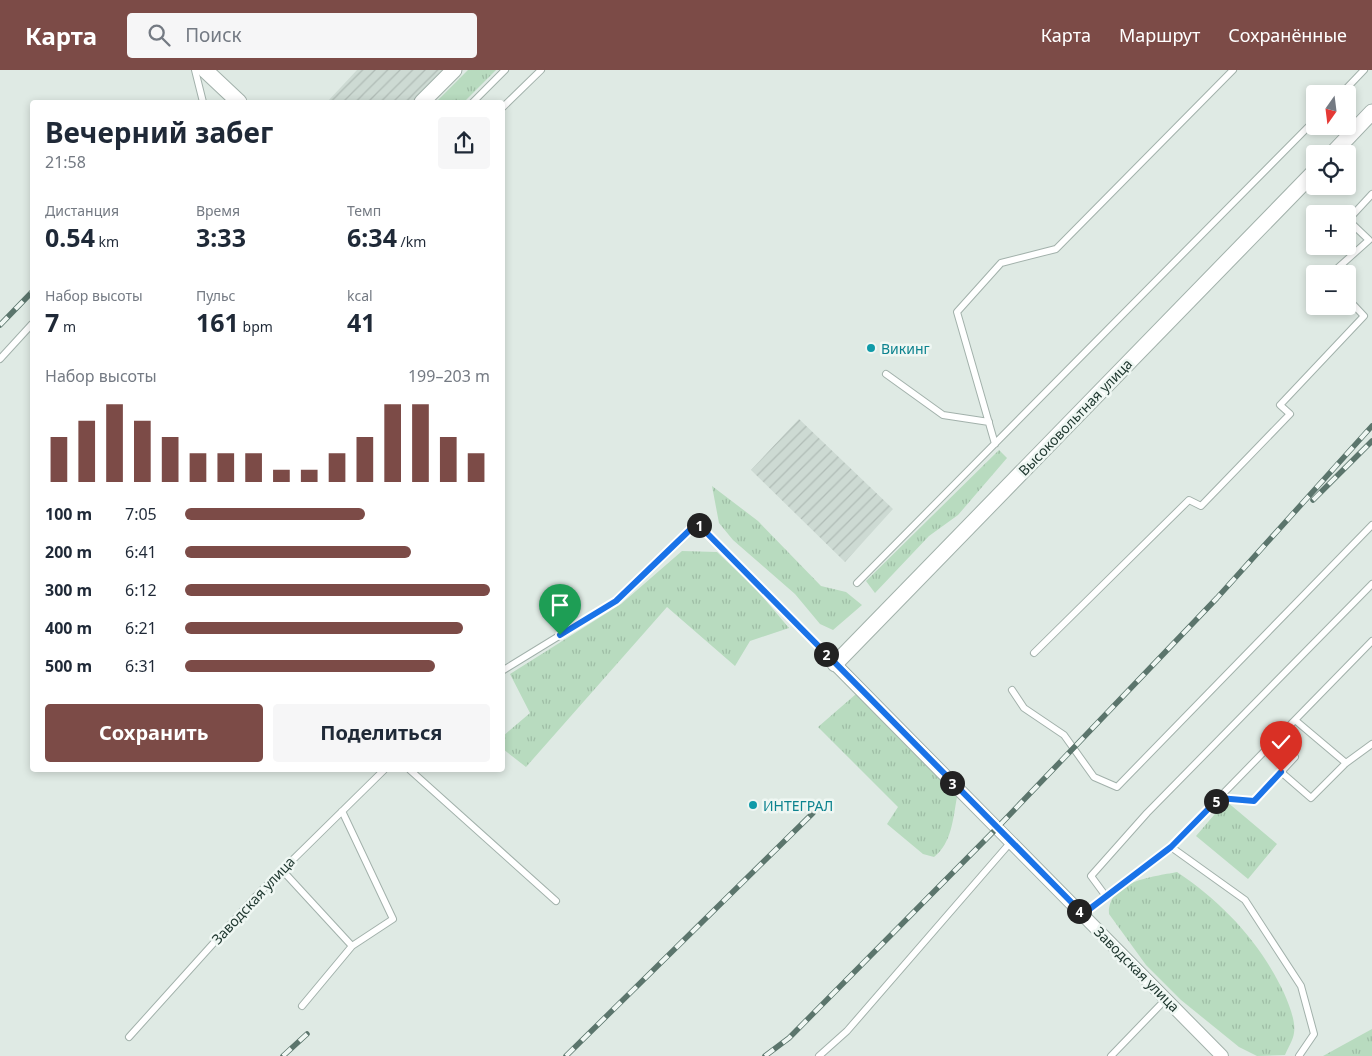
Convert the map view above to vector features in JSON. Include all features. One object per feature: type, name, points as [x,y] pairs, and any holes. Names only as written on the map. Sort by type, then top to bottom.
[{"type":"street","points":[[205,70],[237,100]]},
{"type":"street","points":[[424,100],[454,70]]},
{"type":"street","points":[[1341,145],[1372,112]]},
{"type":"street","name":"Высоковольтная улица","points":[[835,664],[1306,180]]},
{"type":"street","name":"Заводская улица","points":[[835,664],[1010,843],[1167,998],[1222,1056]]},
{"type":"lane","points":[[195,70],[203,100]]},
{"type":"lane","points":[[475,100],[505,70]]},
{"type":"lane","points":[[505,105],[541,70]]},
{"type":"lane","points":[[995,444],[957,312],[1001,263],[1056,249],[1233,70]]},
{"type":"lane","points":[[1350,85],[1364,70]]},
{"type":"lane","points":[[857,583],[1306,129]]},
{"type":"lane","points":[[1341,265],[1369,240],[1348,220],[1372,194]]},
{"type":"lane","points":[[1034,653],[1188,500],[1201,506],[1290,414],[1280,405],[1364,316],[1356,308]]},
{"type":"lane","points":[[0,359],[30,326]]},
{"type":"lane","points":[[886,374],[943,415],[989,422]]},
{"type":"lane","name":"Заводская улица","points":[[505,669],[616,601],[697,523],[835,664]]},
{"type":"lane","points":[[1012,690],[1024,708],[1064,736],[1094,777],[1116,787],[1372,525]]},
{"type":"lane","points":[[1105,896],[1091,876],[1147,813],[1372,584]]},
{"type":"lane","points":[[1083,914],[1171,847],[1372,641]]},
{"type":"lane","points":[[1295,720],[1346,763]]},
{"type":"lane","points":[[1219,798],[1254,801],[1294,757],[1278,737]]},
{"type":"lane","points":[[1281,772],[1311,798],[1346,763],[1372,744]]},
{"type":"lane","name":"Заводская улица","points":[[129,1037],[256,896],[382,772]]},
{"type":"lane","points":[[412,772],[556,902]]},
{"type":"lane","points":[[302,1006],[352,946],[393,919],[342,811]]},
{"type":"lane","points":[[819,1056],[847,1031],[1010,843]]},
{"type":"lane","points":[[1171,847],[1245,900],[1301,986],[1314,1034],[1299,1056]]},
{"type":"lane","points":[[282,870],[352,946]]},
{"type":"lane","points":[[1110,1056],[1167,998]]},
{"type":"shaded area","points":[[357,70],[455,70],[425,100],[329,100]]},
{"type":"shaded area","points":[[799,419],[893,509],[845,562],[751,470]]},
{"type":"green space","points":[[468,70],[496,70],[466,100],[438,100]]},
{"type":"green space","points":[[999,450],[1007,458],[958,515],[929,536],[875,593],[866,581]]},
{"type":"green space","points":[[712,486],[758,521],[821,586],[846,592],[862,605],[833,630],[820,624],[795,594],[733,540],[719,523]]},
{"type":"green space","points":[[682,551],[717,552],[756,589],[789,628],[750,641],[735,666],[667,607],[526,767],[505,751],[505,734],[530,713],[510,674],[621,604]]},
{"type":"green space","points":[[856,694],[957,797],[953,822],[945,845],[934,857],[923,854],[887,824],[898,807],[818,727]]},
{"type":"green space","points":[[1226,801],[1277,844],[1248,879],[1196,836]]},
{"type":"green space","points":[[1177,872],[1225,910],[1252,940],[1264,957],[1284,993],[1292,1013],[1294,1023],[1293,1036],[1285,1055],[1257,1056],[1239,1047],[1181,1000],[1146,965],[1109,914],[1111,903],[1116,894],[1123,888],[1133,882]]},
{"type":"green space","points":[[1372,1029],[1372,1056],[1323,1056]]},
{"type":"railway","points":[[0,325],[30,294]]},
{"type":"railway","points":[[765,1056],[789,1038],[996,829],[1217,598],[1372,426]]},
{"type":"railway","points":[[1313,500],[1372,441]]},
{"type":"railway","points":[[566,1056],[813,813]]},
{"type":"railway","points":[[283,1056],[307,1034]]},
{"type":"place","name":"Викинг","points":[[871,348]]},
{"type":"place","name":"ИНТЕГРАЛ","points":[[753,805]]},
{"type":"route","points":[[560,635],[616,601],[697,523],[804,630],[1010,843],[1083,914],[1171,847],[1219,798],[1254,801],[1281,772]]}]
